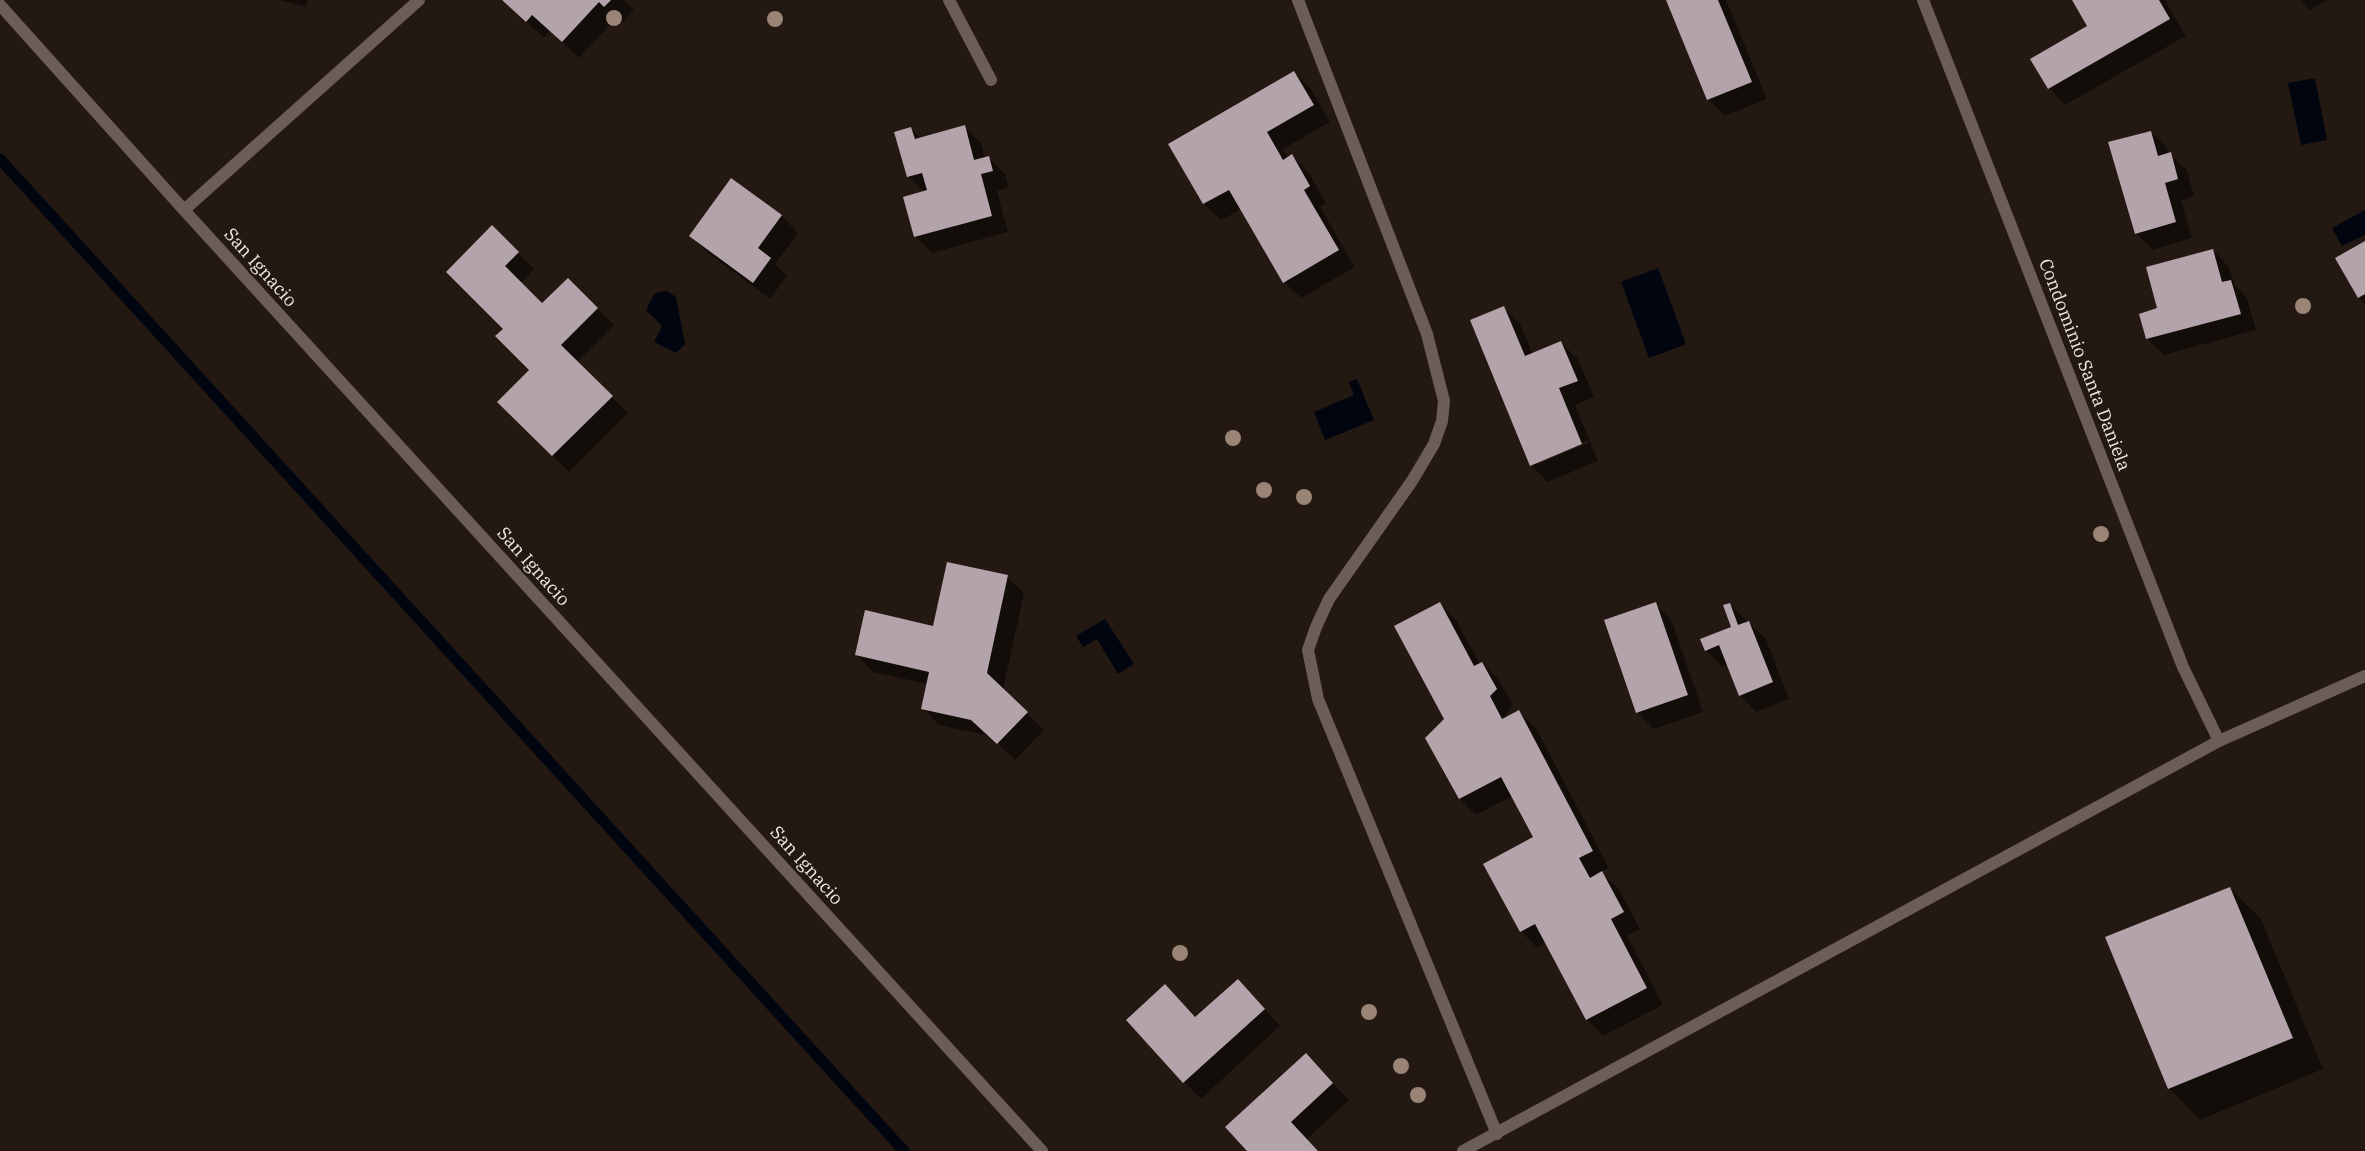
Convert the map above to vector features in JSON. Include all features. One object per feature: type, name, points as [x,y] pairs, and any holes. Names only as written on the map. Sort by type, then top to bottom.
[{"type":"street","points":[[184,210],[419,0]]},
{"type":"street","points":[[949,0],[991,80]]},
{"type":"street","points":[[1298,0],[1427,334],[1444,401],[1442,421],[1434,444],[1412,481],[1329,599],[1308,650],[1318,699],[1497,1134]]},
{"type":"street","name":"Condominio Santa Daniela","points":[[1923,0],[2183,668],[2219,741]]},
{"type":"street","name":"San Ignacio","points":[[0,5],[184,210],[1042,1151]]},
{"type":"street","points":[[1462,1151],[1497,1134],[2219,741],[2365,676]]},
{"type":"shaded area","points":[[2315,78],[2327,140],[2301,145],[2288,83]]},
{"type":"shaded area","points":[[2365,210],[2365,235],[2342,246],[2332,228]]},
{"type":"shaded area","points":[[1658,268],[1686,344],[1649,358],[1621,282]]},
{"type":"shaded area","points":[[667,291],[676,297],[685,344],[676,353],[654,342],[662,326],[646,310],[655,293]]},
{"type":"shaded area","points":[[1357,379],[1374,420],[1325,440],[1314,412],[1354,395],[1349,382]]},
{"type":"shaded area","points":[[1105,619],[1134,664],[1118,674],[1097,639],[1083,647],[1076,636]]},
{"type":"building","points":[[502,0],[611,0],[604,7],[599,2],[562,42],[532,15],[526,22]]},
{"type":"building","points":[[1666,0],[1718,0],[1752,82],[1707,100]]},
{"type":"building","points":[[2072,0],[2159,0],[2170,19],[2048,89],[2030,59],[2087,26]]},
{"type":"building","points":[[1294,71],[1314,105],[1267,132],[1283,160],[1292,154],[1310,186],[1304,190],[1339,250],[1283,283],[1229,190],[1203,204],[1168,144]]},
{"type":"building","points":[[965,125],[974,160],[989,156],[993,171],[981,174],[992,216],[914,237],[903,197],[927,190],[922,173],[907,177],[894,132],[911,127],[915,139]]},
{"type":"building","points":[[2151,131],[2158,156],[2171,152],[2178,179],[2165,183],[2176,222],[2135,234],[2108,142]]},
{"type":"building","points":[[731,178],[782,215],[758,248],[771,258],[753,283],[689,236]]},
{"type":"building","points":[[492,225],[519,252],[505,266],[542,303],[568,278],[598,308],[561,345],[613,396],[552,456],[497,402],[529,370],[495,336],[503,329],[446,272]]},
{"type":"building","points":[[2365,241],[2365,294],[2358,298],[2335,258]]},
{"type":"building","points":[[2213,249],[2222,282],[2231,280],[2241,314],[2146,339],[2139,314],[2157,308],[2146,267]]},
{"type":"building","points":[[1504,306],[1525,356],[1561,341],[1578,381],[1559,388],[1582,444],[1530,466],[1470,320]]},
{"type":"building","points":[[947,562],[1008,575],[987,673],[1028,712],[997,744],[971,720],[921,709],[929,672],[855,655],[865,610],[933,626]]},
{"type":"building","points":[[1440,602],[1474,666],[1482,662],[1497,689],[1490,696],[1502,719],[1519,710],[1593,851],[1579,858],[1590,878],[1602,871],[1624,912],[1611,919],[1647,988],[1586,1020],[1535,924],[1520,932],[1483,864],[1533,837],[1501,777],[1459,799],[1425,738],[1444,719],[1394,626]]},
{"type":"building","points":[[1656,602],[1688,695],[1636,713],[1604,620]]},
{"type":"building","points":[[1730,603],[1738,625],[1749,621],[1773,682],[1739,696],[1719,645],[1705,651],[1700,639],[1731,627],[1723,605]]},
{"type":"building","points":[[2230,887],[2293,1038],[2168,1089],[2105,937]]},
{"type":"building","points":[[1238,979],[1265,1009],[1183,1083],[1126,1020],[1165,984],[1195,1017]]},
{"type":"building","points":[[1306,1053],[1333,1083],[1291,1122],[1318,1151],[1247,1151],[1225,1127]]},
{"type":"waterway","points":[[0,159],[904,1151]]}]
